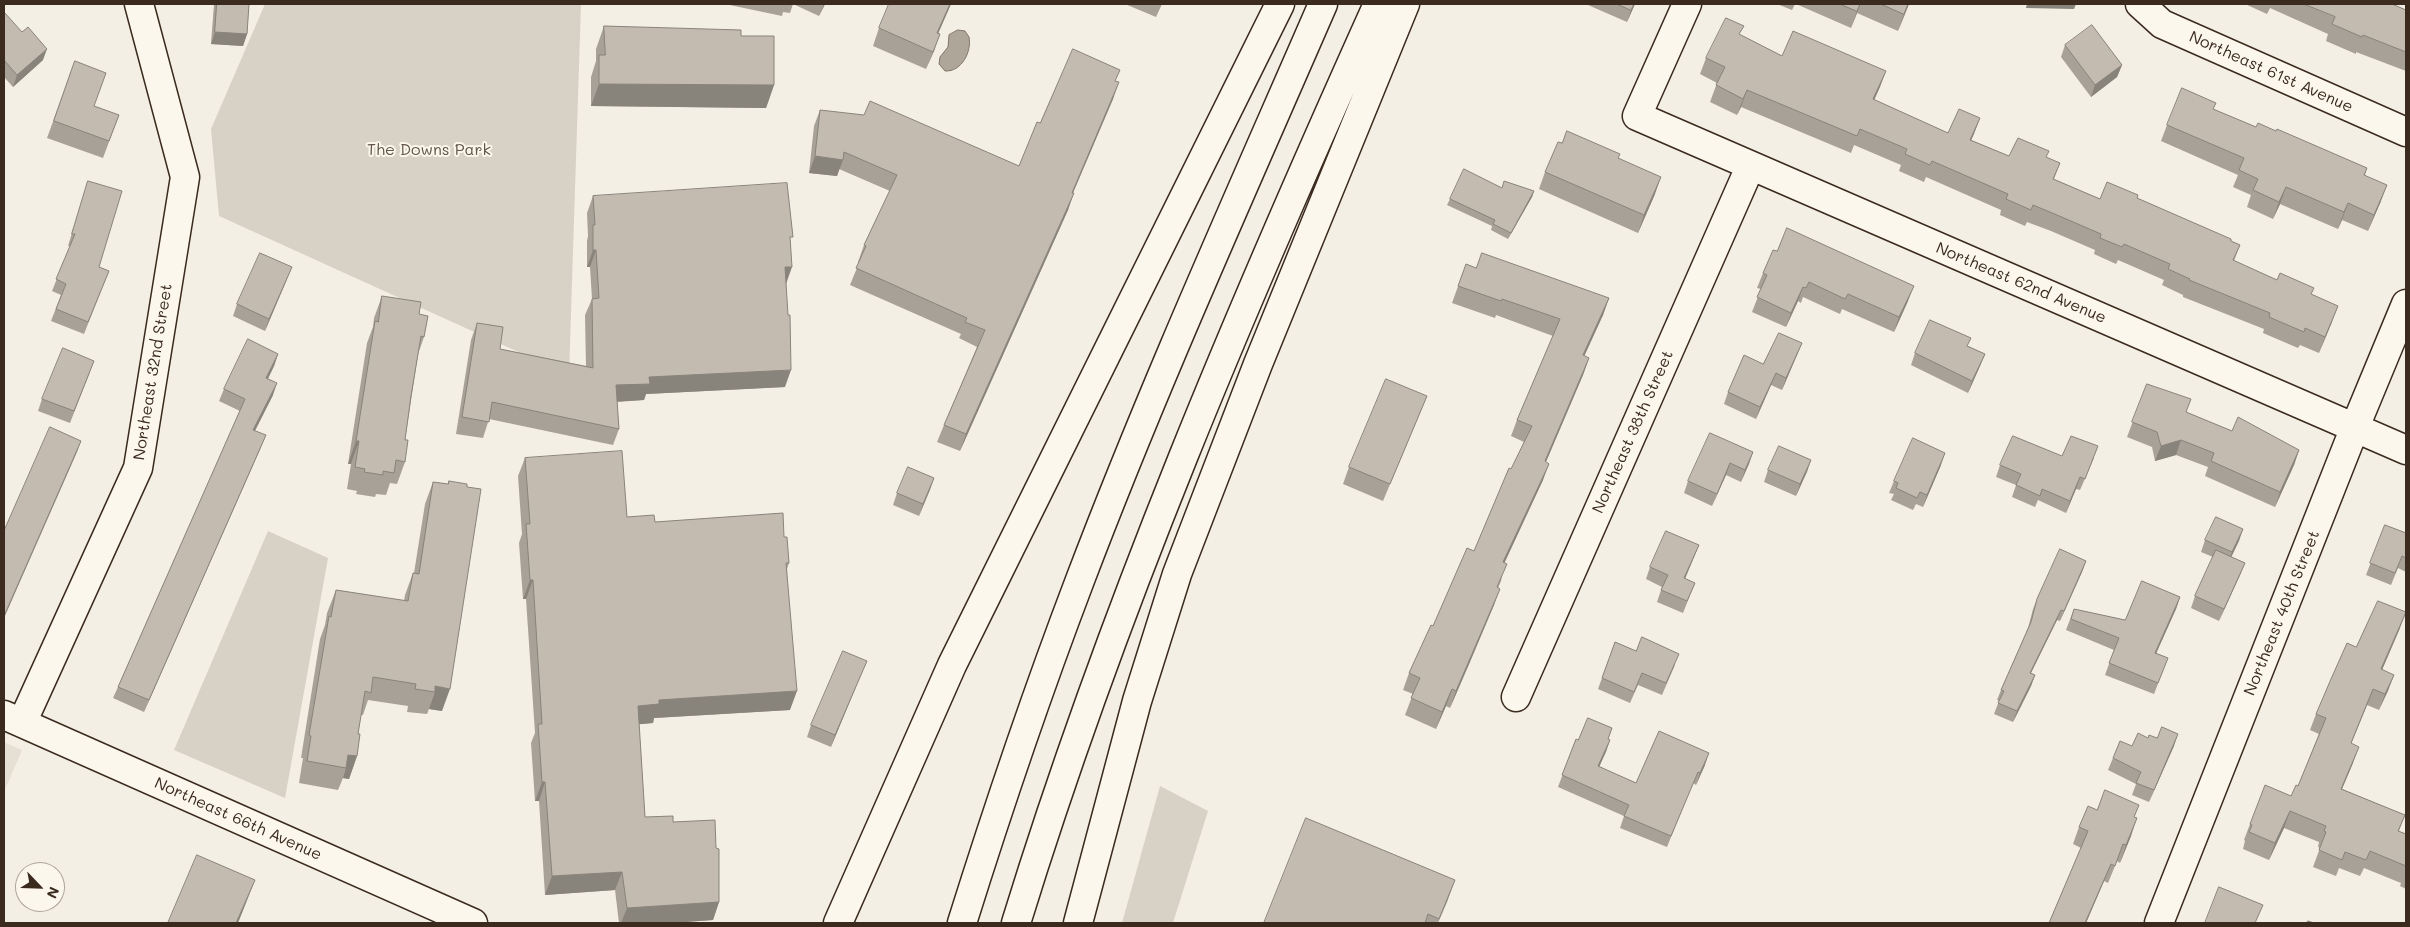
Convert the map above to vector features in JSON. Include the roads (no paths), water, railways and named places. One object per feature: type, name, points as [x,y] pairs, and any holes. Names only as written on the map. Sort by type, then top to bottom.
[{"type":"main road","name":"Northeast 32nd Street","points":[[13,719],[138,468],[184,177],[139,4]]},
{"type":"main road","points":[[838,923],[952,665],[1280,4]]},
{"type":"main road","points":[[962,923],[1037,698],[1079,581],[1178,336],[1323,4]]},
{"type":"main road","points":[[1016,923],[1078,736],[1176,474],[1330,110],[1378,4]]},
{"type":"main road","points":[[1078,923],[1133,718],[1177,574],[1262,354],[1405,4]]},
{"type":"main road","name":"Northeast 62nd Avenue","points":[[1687,4],[1637,116],[1750,167],[2406,450]]},
{"type":"main road","name":"Northeast 61st Avenue","points":[[2140,4],[2162,24],[2406,132]]},
{"type":"main road","name":"Northeast 38th Street","points":[[1516,697],[1750,167]]},
{"type":"main road","name":"Northeast 40th Street","points":[[2159,923],[2355,427],[2406,304]]},
{"type":"main road","name":"Northeast 66th Avenue","points":[[13,719],[473,923]]},
{"type":"park label","name":"The Downs Park","points":[[429,150]]}]
